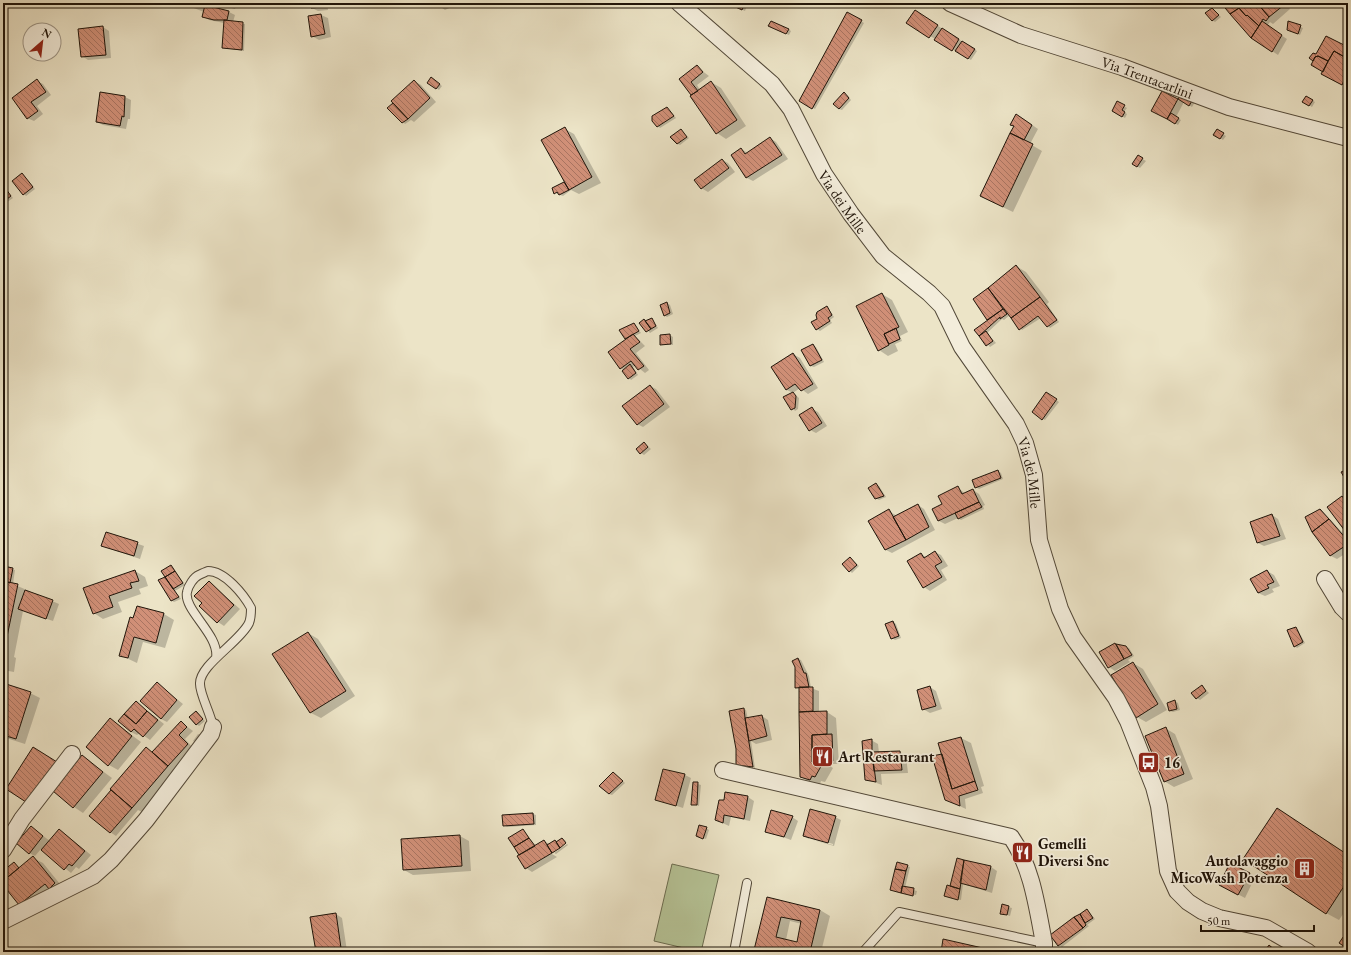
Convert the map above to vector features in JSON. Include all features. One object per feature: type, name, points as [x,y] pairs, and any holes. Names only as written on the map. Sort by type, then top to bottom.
[{"type":"street","name":"Via dei Mille","points":[[679,3],[772,84],[791,109],[824,174],[851,214],[883,256],[929,293],[942,306],[962,347],[1016,424],[1034,474],[1039,540],[1060,609],[1073,637],[1116,698],[1128,721],[1154,787],[1159,806],[1168,870],[1177,891],[1188,902],[1202,911],[1219,918],[1266,928],[1308,952]]},
{"type":"street","name":"Via Trentacarlini","points":[[950,3],[1021,35],[1122,68],[1229,107],[1348,138]]},
{"type":"street","points":[[1326,579],[1342,608],[1348,613]]},
{"type":"street","points":[[3,921],[93,876],[111,860],[151,814],[211,734],[213,727]]},
{"type":"street","points":[[3,850],[22,819],[72,754]]},
{"type":"street","points":[[723,770],[1011,837],[1018,847],[1032,884],[1044,947]]},
{"type":"lane","points":[[213,727],[212,716],[200,685],[200,679],[216,658],[234,643],[249,623],[252,608],[242,593],[221,576],[208,572],[196,576],[190,584],[187,592],[187,600],[213,640],[217,651],[216,658]]},
{"type":"lane","points":[[734,952],[747,883]]},
{"type":"lane","points":[[863,952],[899,912],[1044,947]]},
{"type":"green space","points":[[672,864],[719,875],[701,952],[654,941]]},
{"type":"building","points":[[311,3],[322,3],[322,7],[311,8]]},
{"type":"building","points":[[727,3],[745,3],[742,10]]},
{"type":"building","points":[[1221,3],[1228,3],[1231,8],[1237,3],[1257,3],[1269,17],[1266,21],[1263,19],[1259,26],[1247,15],[1246,16],[1239,8],[1230,14]]},
{"type":"building","points":[[1257,3],[1282,3],[1284,5],[1269,17]]},
{"type":"building","points":[[205,5],[229,11],[227,20],[214,20],[202,17]]},
{"type":"building","points":[[1212,8],[1219,15],[1212,21],[1205,13]]},
{"type":"building","points":[[1239,8],[1246,16],[1247,15],[1259,26],[1251,38],[1230,14]]},
{"type":"building","points":[[915,10],[938,25],[929,38],[906,23]]},
{"type":"building","points":[[847,12],[862,20],[812,109],[799,101]]},
{"type":"building","points":[[321,14],[325,34],[311,37],[308,16]]},
{"type":"building","points":[[224,20],[243,22],[242,50],[222,48]]},
{"type":"building","points":[[771,21],[789,29],[786,34],[768,26]]},
{"type":"building","points":[[1262,21],[1282,35],[1272,52],[1251,38]]},
{"type":"building","points":[[1288,21],[1301,25],[1298,34],[1287,30]]},
{"type":"building","points":[[103,26],[106,55],[81,57],[78,29]]},
{"type":"building","points":[[942,28],[959,39],[952,51],[934,40]]},
{"type":"building","points":[[1326,36],[1348,47],[1348,59],[1334,51],[1328,61],[1318,56],[1315,57],[1313,61],[1309,58],[1313,53],[1316,54]]},
{"type":"building","points":[[962,41],[975,49],[968,59],[955,51]]},
{"type":"building","points":[[1334,51],[1348,59],[1348,73],[1342,85],[1321,74]]},
{"type":"building","points":[[1318,56],[1328,61],[1323,72],[1311,65],[1315,57]]},
{"type":"building","points":[[697,65],[703,72],[691,82],[698,91],[691,95],[679,79]]},
{"type":"building","points":[[431,77],[440,84],[436,89],[427,83]]},
{"type":"building","points":[[37,79],[46,92],[31,102],[38,111],[27,119],[12,98]]},
{"type":"building","points":[[414,80],[430,98],[408,119],[391,101]]},
{"type":"building","points":[[711,81],[737,120],[716,134],[690,96]]},
{"type":"building","points":[[1162,91],[1178,99],[1167,119],[1151,111]]},
{"type":"building","points":[[100,92],[125,96],[124,117],[122,116],[120,126],[96,122]]},
{"type":"building","points":[[844,92],[849,98],[839,109],[833,104]]},
{"type":"building","points":[[1180,95],[1193,99],[1189,106],[1178,99]]},
{"type":"building","points":[[1306,96],[1313,100],[1309,106],[1302,102]]},
{"type":"building","points":[[1117,101],[1125,105],[1122,110],[1125,112],[1122,117],[1112,111]]},
{"type":"building","points":[[393,103],[408,119],[402,123],[387,108]]},
{"type":"building","points":[[667,107],[674,116],[657,127],[652,121],[652,116]]},
{"type":"building","points":[[1171,113],[1179,118],[1175,124],[1167,119]]},
{"type":"building","points":[[1016,114],[1032,125],[1024,140],[1010,133],[1014,126],[1010,125]]},
{"type":"building","points":[[565,127],[592,177],[569,190],[541,140]]},
{"type":"building","points":[[681,129],[687,137],[677,144],[670,137]]},
{"type":"building","points":[[1217,129],[1224,133],[1220,139],[1213,135]]},
{"type":"building","points":[[1010,133],[1033,144],[1003,207],[980,196]]},
{"type":"building","points":[[770,137],[782,155],[746,178],[731,155],[741,148],[745,154]]},
{"type":"building","points":[[1138,155],[1143,158],[1137,167],[1132,164]]},
{"type":"building","points":[[722,159],[729,168],[701,189],[694,180]]},
{"type":"building","points":[[22,173],[33,187],[23,195],[12,181]]},
{"type":"building","points":[[564,182],[569,190],[559,195],[557,192],[554,194],[552,188]]},
{"type":"building","points":[[6,189],[11,196],[3,202],[3,191]]},
{"type":"building","points":[[1016,265],[1040,297],[1011,318],[988,288]]},
{"type":"building","points":[[988,288],[1003,309],[987,320],[973,299]]},
{"type":"building","points":[[882,293],[899,327],[884,334],[889,345],[878,351],[856,306]]},
{"type":"building","points":[[1040,297],[1057,320],[1047,327],[1038,316],[1019,330],[1011,318]]},
{"type":"building","points":[[667,302],[670,313],[664,316],[660,305]]},
{"type":"building","points":[[827,306],[832,315],[828,318],[830,321],[816,330],[811,322],[817,319],[817,312]]},
{"type":"building","points":[[1003,309],[1007,314],[1000,319],[1000,317],[979,336],[974,330]]},
{"type":"building","points":[[652,318],[656,326],[651,329],[645,321]]},
{"type":"building","points":[[644,319],[651,329],[646,332],[639,323]]},
{"type":"building","points":[[634,323],[639,331],[625,339],[619,330]]},
{"type":"building","points":[[896,328],[900,339],[889,344],[884,334]]},
{"type":"building","points":[[986,331],[993,341],[986,346],[979,336]]},
{"type":"building","points":[[633,334],[640,342],[630,349],[644,366],[638,370],[631,361],[620,369],[608,352]]},
{"type":"building","points":[[670,334],[671,344],[660,345],[660,335]]},
{"type":"building","points":[[813,344],[822,360],[810,366],[801,350]]},
{"type":"building","points":[[793,353],[813,384],[801,391],[795,384],[786,390],[771,367]]},
{"type":"building","points":[[630,364],[636,373],[628,379],[622,371]]},
{"type":"building","points":[[650,385],[664,404],[637,425],[622,406]]},
{"type":"building","points":[[793,392],[796,396],[795,408],[791,410],[783,397]]},
{"type":"building","points":[[1046,392],[1057,399],[1042,420],[1032,412]]},
{"type":"building","points":[[812,407],[822,423],[809,431],[799,415]]},
{"type":"building","points":[[644,442],[648,447],[640,454],[636,449]]},
{"type":"building","points":[[1348,469],[1348,484],[1341,472]]},
{"type":"building","points":[[998,470],[1001,478],[975,488],[972,480]]},
{"type":"building","points":[[876,483],[884,496],[875,499],[868,488]]},
{"type":"building","points":[[958,486],[962,494],[973,489],[979,502],[938,521],[932,509],[942,504],[938,496]]},
{"type":"building","points":[[1342,496],[1348,504],[1348,535],[1327,507]]},
{"type":"building","points":[[979,502],[982,507],[958,519],[955,513]]},
{"type":"building","points":[[918,504],[929,527],[906,540],[893,517]]},
{"type":"building","points":[[889,509],[906,540],[885,550],[868,521]]},
{"type":"building","points":[[1320,509],[1329,519],[1312,532],[1305,517]]},
{"type":"building","points":[[1272,514],[1280,536],[1257,543],[1250,522]]},
{"type":"building","points":[[1329,519],[1348,541],[1348,544],[1330,556],[1312,532]]},
{"type":"building","points":[[106,532],[138,542],[134,556],[101,546]]},
{"type":"building","points":[[935,551],[942,562],[935,566],[942,577],[923,588],[907,561],[921,553],[924,558]]},
{"type":"building","points":[[850,557],[857,565],[849,572],[842,564]]},
{"type":"building","points":[[171,565],[175,571],[165,577],[161,571]]},
{"type":"building","points":[[3,566],[13,568],[10,583],[3,581]]},
{"type":"building","points":[[135,570],[139,581],[130,583],[132,588],[109,596],[113,607],[93,614],[83,588]]},
{"type":"building","points":[[1267,570],[1274,582],[1267,585],[1269,588],[1258,593],[1250,579]]},
{"type":"building","points":[[175,571],[183,583],[173,589],[165,577]]},
{"type":"building","points":[[165,577],[179,597],[171,601],[158,580]]},
{"type":"building","points":[[3,581],[18,584],[4,651],[7,652],[4,667]]},
{"type":"building","points":[[209,581],[234,605],[217,623],[199,606],[202,603],[194,596]]},
{"type":"building","points":[[25,590],[53,600],[46,619],[18,609]]},
{"type":"building","points":[[137,606],[164,613],[156,643],[134,637],[128,658],[119,656],[130,617],[133,618]]},
{"type":"building","points":[[893,621],[899,636],[891,639],[885,624]]},
{"type":"building","points":[[1296,627],[1303,642],[1294,647],[1287,630]]},
{"type":"building","points":[[308,632],[346,691],[310,713],[272,654]]},
{"type":"building","points":[[1115,643],[1124,659],[1108,668],[1099,652]]},
{"type":"building","points":[[1116,644],[1126,646],[1132,655],[1124,659]]},
{"type":"building","points":[[798,658],[804,673],[806,673],[809,687],[795,688],[795,667],[792,661]]},
{"type":"building","points":[[1133,662],[1158,704],[1136,718],[1111,675]]},
{"type":"building","points":[[157,682],[177,700],[161,719],[140,701]]},
{"type":"building","points":[[3,683],[31,692],[16,739],[3,735]]},
{"type":"building","points":[[1202,685],[1206,691],[1196,699],[1191,693]]},
{"type":"building","points":[[930,686],[936,706],[922,710],[917,690]]},
{"type":"building","points":[[799,687],[813,687],[813,711],[799,712]]},
{"type":"building","points":[[1175,700],[1177,709],[1169,711],[1167,703]]},
{"type":"building","points":[[136,701],[147,711],[136,724],[124,714]]},
{"type":"building","points":[[744,708],[753,767],[736,765],[736,749],[729,711]]},
{"type":"building","points":[[147,711],[158,720],[143,737],[134,729],[131,732],[118,721],[124,714],[136,724]]},
{"type":"building","points":[[196,711],[203,719],[196,725],[189,717]]},
{"type":"building","points":[[827,711],[827,734],[812,735],[812,762],[824,761],[815,777],[812,776],[810,780],[800,777],[799,712]]},
{"type":"building","points":[[762,715],[767,736],[749,741],[745,718]]},
{"type":"building","points":[[110,718],[132,736],[108,766],[86,747]]},
{"type":"building","points":[[181,721],[187,727],[179,735],[188,744],[168,766],[152,752]]},
{"type":"building","points":[[1166,727],[1184,774],[1164,782],[1145,736]]},
{"type":"building","points":[[832,734],[833,761],[812,762],[812,735]]},
{"type":"building","points":[[961,737],[975,781],[952,789],[938,743]]},
{"type":"building","points":[[872,739],[872,752],[876,782],[865,780],[862,741]]},
{"type":"building","points":[[33,747],[57,762],[29,804],[6,789]]},
{"type":"building","points":[[146,747],[168,766],[132,808],[110,789]]},
{"type":"building","points":[[900,751],[902,770],[874,771],[872,752]]},
{"type":"building","points":[[942,754],[952,789],[975,781],[978,790],[959,796],[960,806],[945,800],[932,756]]},
{"type":"building","points":[[82,755],[103,772],[73,808],[53,791]]},
{"type":"building","points":[[663,769],[685,774],[676,806],[655,800]]},
{"type":"building","points":[[613,772],[623,781],[609,794],[599,786]]},
{"type":"building","points":[[693,782],[698,782],[697,805],[691,805]]},
{"type":"building","points":[[111,790],[132,808],[110,833],[89,816]]},
{"type":"building","points":[[725,792],[748,796],[744,819],[724,815],[723,823],[715,820],[719,800],[724,800]]},
{"type":"building","name":"Autolavaggio MicoWash Potenza","points":[[1277,808],[1348,855],[1348,880],[1326,914],[1243,859]]},
{"type":"building","points":[[810,809],[836,816],[828,843],[803,836]]},
{"type":"building","points":[[771,810],[793,816],[784,837],[765,832]]},
{"type":"building","points":[[533,813],[534,824],[503,826],[502,815]]},
{"type":"building","points":[[699,825],[707,827],[703,839],[696,836]]},
{"type":"building","points":[[31,826],[43,836],[29,854],[16,843]]},
{"type":"building","points":[[59,829],[85,851],[72,866],[69,864],[64,870],[41,850]]},
{"type":"building","points":[[523,829],[529,838],[514,847],[508,838]]},
{"type":"building","points":[[460,835],[462,866],[403,870],[401,839]]},
{"type":"building","points":[[529,838],[535,846],[519,855],[514,847]]},
{"type":"building","points":[[562,838],[566,843],[560,848],[556,842]]},
{"type":"building","points":[[544,840],[552,853],[525,869],[517,856]]},
{"type":"building","points":[[555,840],[560,848],[552,853],[547,845]]},
{"type":"building","points":[[33,856],[55,883],[49,889],[45,884],[19,905],[3,885],[3,881]]},
{"type":"building","points":[[957,858],[964,860],[960,889],[950,886]]},
{"type":"building","points":[[964,860],[991,866],[986,890],[960,883]]},
{"type":"building","points":[[14,862],[19,868],[3,881],[3,871]]},
{"type":"building","points":[[897,862],[908,865],[906,871],[895,869]]},
{"type":"building","points":[[1230,863],[1250,873],[1238,895],[1219,885]]},
{"type":"building","points":[[895,869],[906,871],[901,893],[890,890]]},
{"type":"building","points":[[947,885],[960,889],[958,900],[944,896]]},
{"type":"building","points":[[902,886],[914,888],[913,896],[901,893]]},
{"type":"building","points":[[767,897],[820,910],[810,952],[762,952],[754,950]],"holes":[[[781,917],[801,921],[797,942],[776,937]]]},
{"type":"building","points":[[1002,904],[1009,906],[1007,915],[1000,914]]},
{"type":"building","points":[[1087,909],[1093,918],[1085,923],[1080,914]]},
{"type":"building","points":[[336,913],[341,948],[316,952],[310,917]]},
{"type":"building","points":[[1080,914],[1086,925],[1083,928],[1074,917]]},
{"type":"building","points":[[1074,917],[1083,928],[1058,946],[1050,935]]},
{"type":"building","points":[[1348,930],[1348,949],[1339,943]]},
{"type":"building","points":[[943,939],[996,951],[996,952],[941,952]]},
{"type":"building","points":[[1269,945],[1276,951],[1275,952],[1264,952]]},
{"type":"place","name":"Art Restaurant","points":[[822,756]]},
{"type":"place","name":"16","points":[[1148,762]]},
{"type":"place","name":"Gemelli Diversi Snc","points":[[1022,852]]},
{"type":"place","name":"Autolavaggio MicoWash Potenza","points":[[1304,869]]}]
